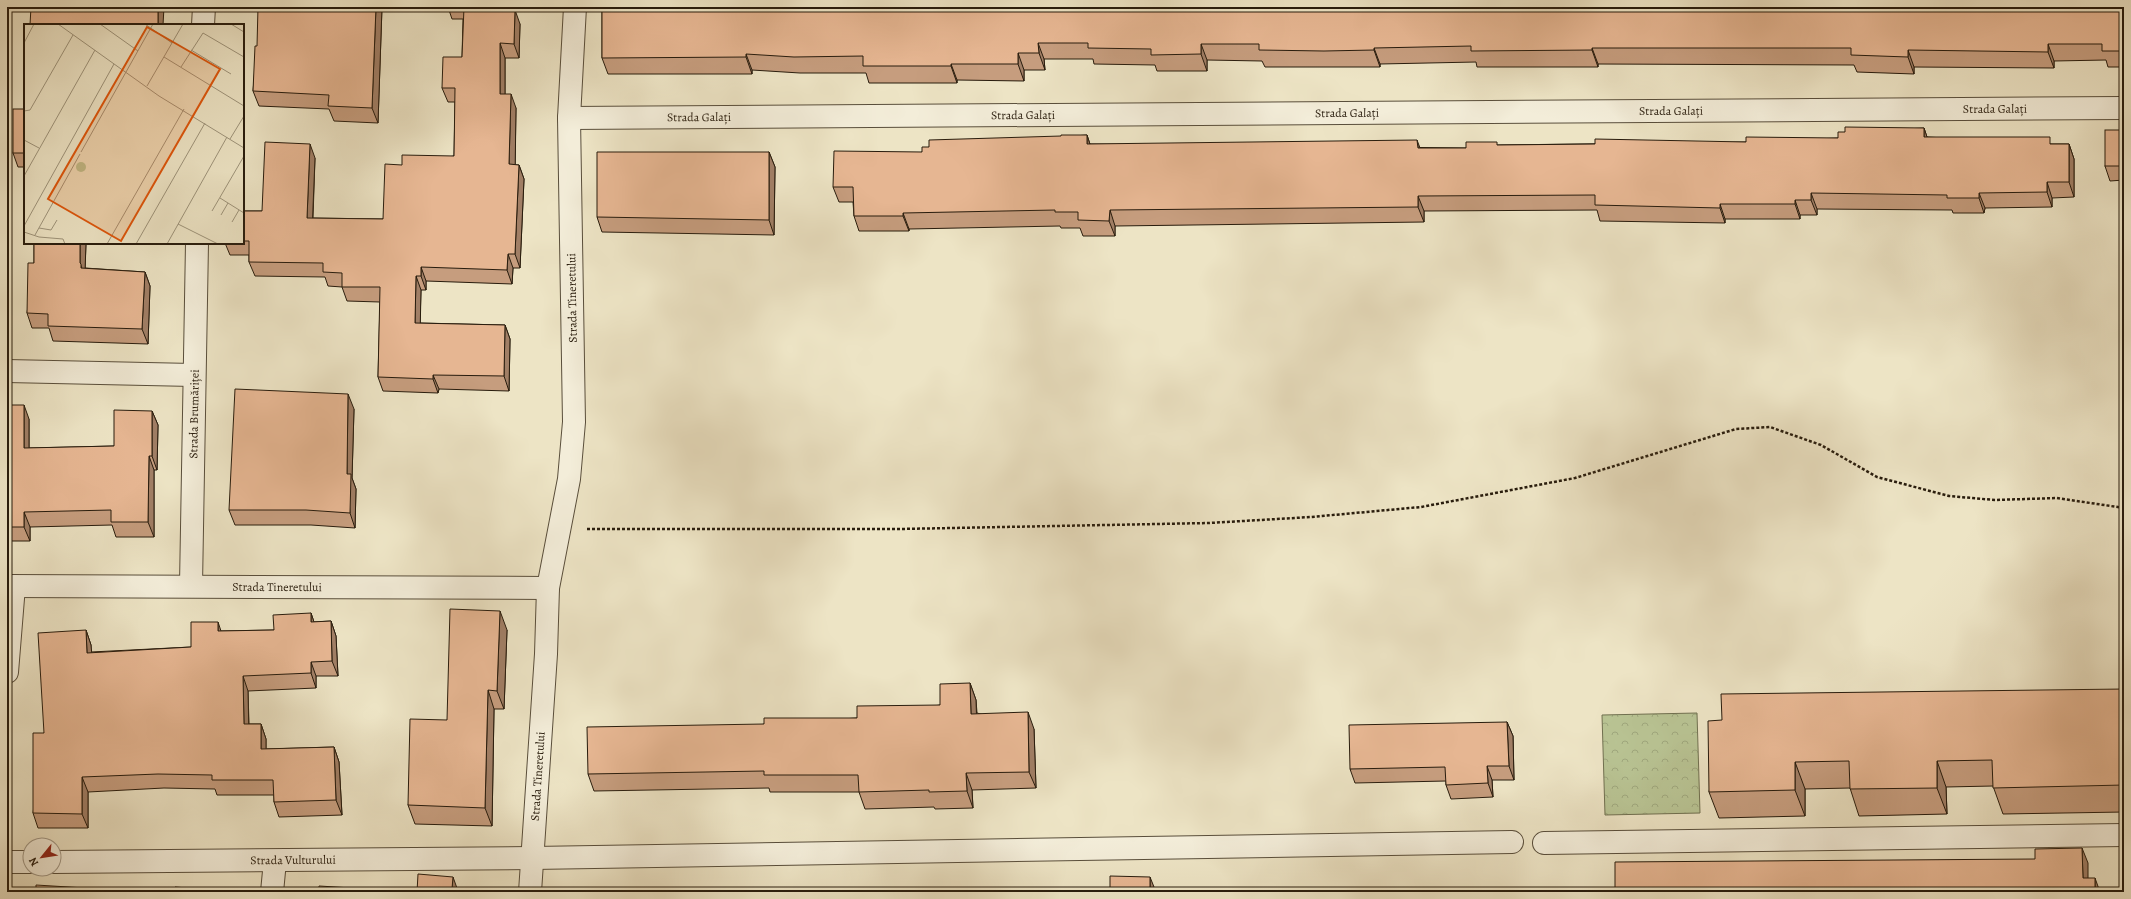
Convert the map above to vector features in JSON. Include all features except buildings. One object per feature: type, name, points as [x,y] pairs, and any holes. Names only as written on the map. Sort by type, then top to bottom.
[{"type":"street","points":[[203,24],[204,7]]},
{"type":"street","name":"Strada Tineretului","points":[[530,892],[548,588],[569,479],[574,422],[569,118],[575,7]]},
{"type":"street","name":"Strada Galați","points":[[569,118],[2124,108]]},
{"type":"street","name":"Strada Brumăriței","points":[[191,585],[193,375],[197,244]]},
{"type":"street","points":[[7,371],[193,375]]},
{"type":"street","name":"Strada Tineretului","points":[[10,586],[191,585],[548,588]]},
{"type":"street","points":[[7,672],[10,586]]},
{"type":"street","points":[[1544,843],[2124,835]]},
{"type":"street","name":"Strada Vulturului","points":[[62,862],[533,858],[1512,842]]},
{"type":"street","points":[[272,892],[275,860]]},
{"type":"street","points":[[7,862],[22,862]]},
{"type":"path","points":[[560,529],[908,529],[1209,523],[1311,517],[1421,507],[1575,478],[1736,428],[1770,427],[1821,445],[1877,477],[1949,496],[1995,500],[2057,498],[2124,508]]},
{"type":"green space","points":[[1697,713],[1700,813],[1605,815],[1602,715]]}]
